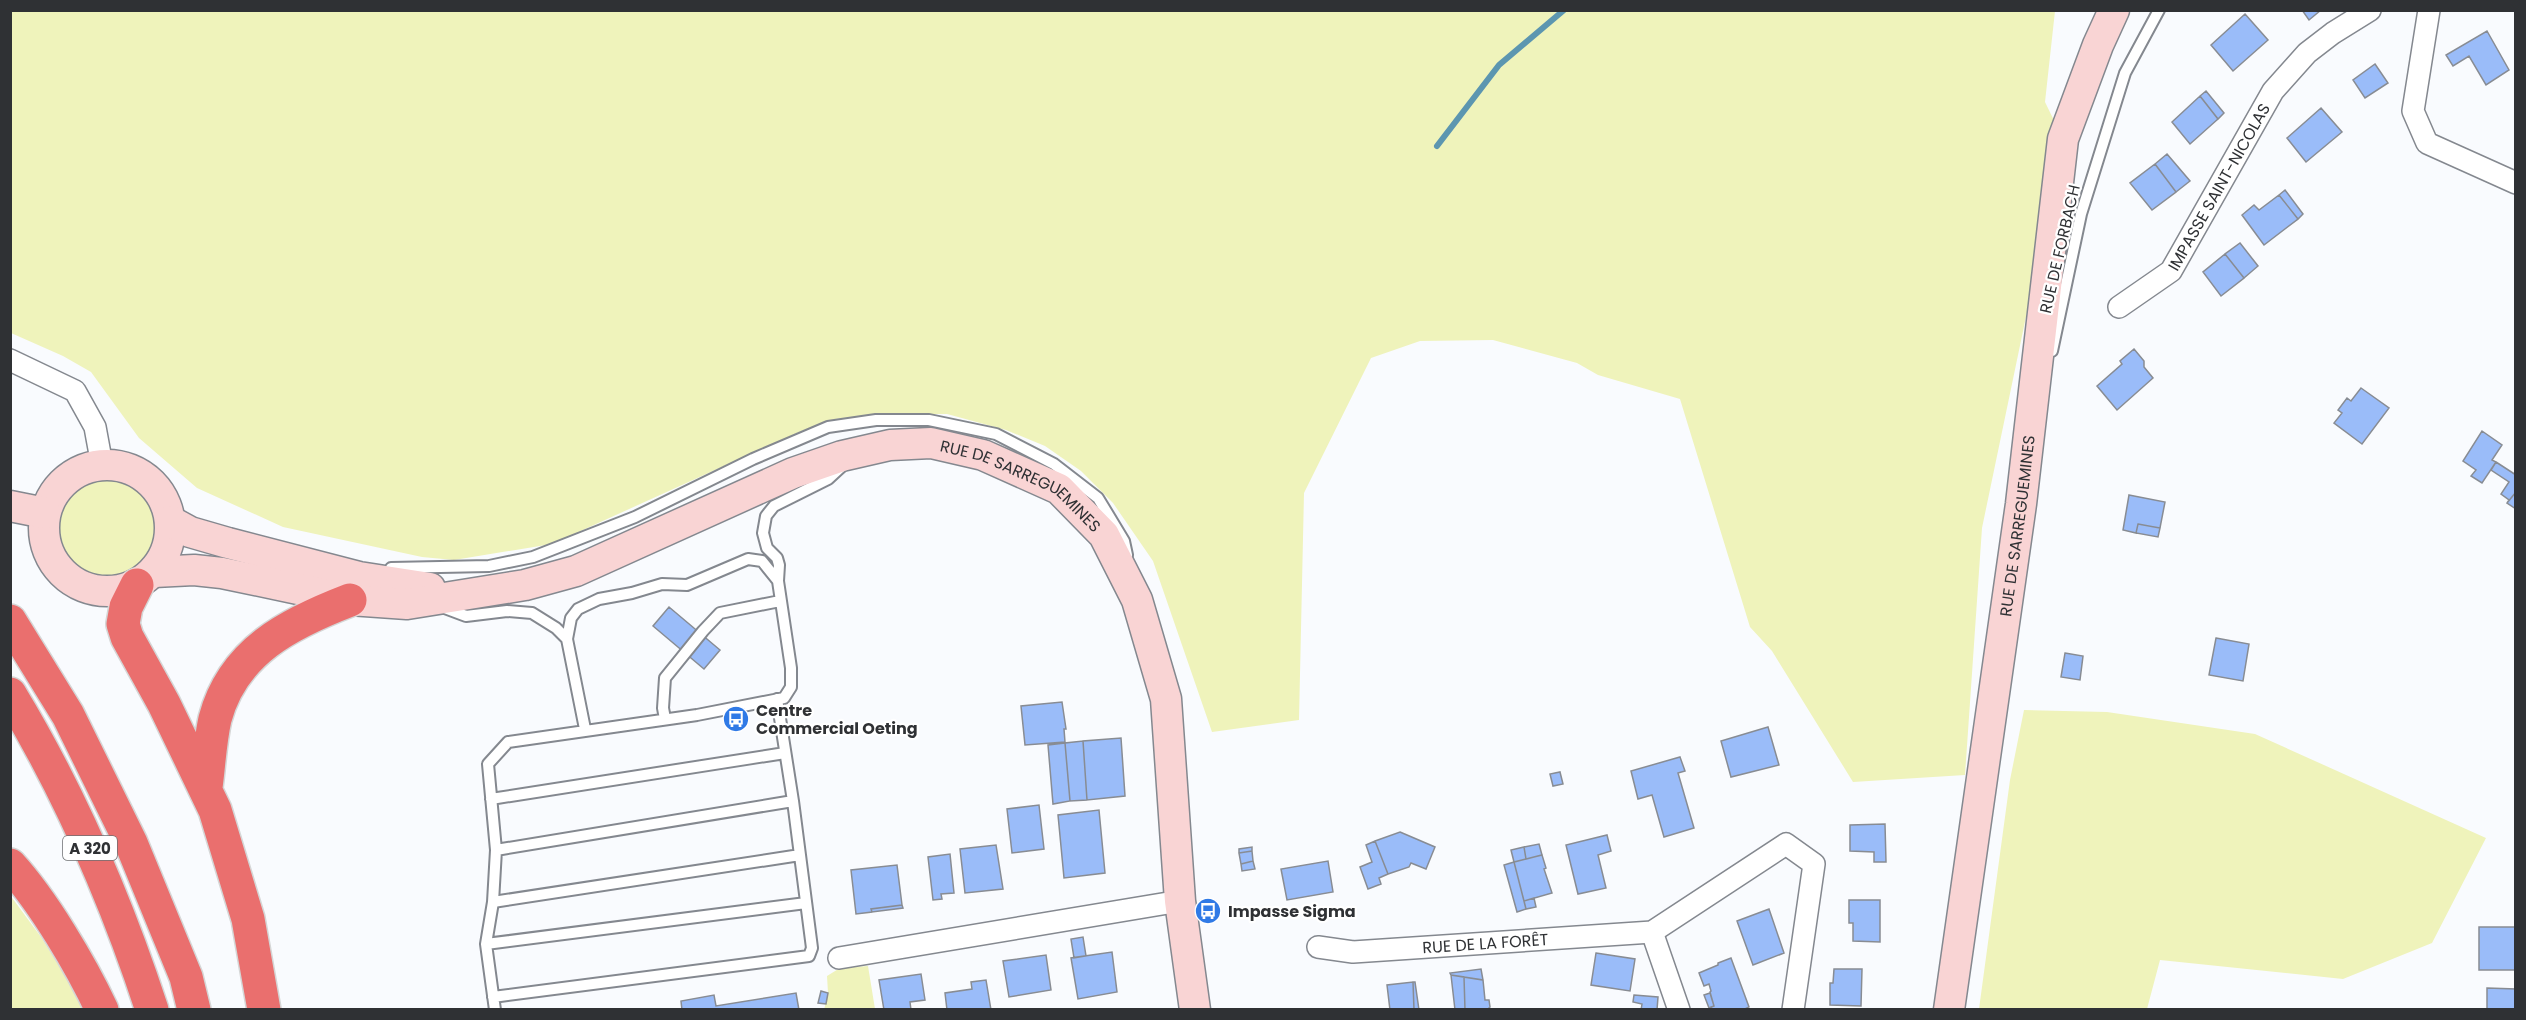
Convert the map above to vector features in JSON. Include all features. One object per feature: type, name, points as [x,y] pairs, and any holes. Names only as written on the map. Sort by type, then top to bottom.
[{"type":"highway","points":[[206,788],[216,719],[228,686],[245,661],[272,638],[312,614],[364,577]]},
{"type":"highway","points":[[145,578],[126,607],[123,624],[127,637],[206,788],[248,919],[264,1010]]},
{"type":"highway","name":"A 320","points":[[10,621],[68,715],[131,843],[186,977],[194,1010]]},
{"type":"highway","name":"A 320","points":[[10,694],[34,733],[96,859],[152,1010]]},
{"type":"highway","points":[[10,865],[21,876],[56,928],[92,987],[102,1010]]},
{"type":"main road","name":"RUE DE SARREGUEMINES","points":[[2098,45],[2108,10]]},
{"type":"main road","name":"RUE DE SARREGUEMINES","points":[[1949,1010],[2021,504],[2063,139],[2098,45],[2114,10]]},
{"type":"main road","name":"RUE DE SARREGUEMINES","points":[[364,577],[407,604],[525,585],[576,571],[792,473],[856,452],[890,445],[931,443],[983,455],[1059,489],[1104,535],[1137,600],[1166,699],[1180,901],[1195,1010]]},
{"type":"main road","points":[[145,578],[167,548],[170,521],[165,502],[154,486],[140,474],[121,466],[102,465],[83,470],[66,480],[53,495],[45,513],[44,534],[48,554],[60,572],[76,585],[96,591],[117,591],[145,578],[194,570],[222,573],[364,577]]},
{"type":"main road","points":[[10,506],[45,513]]},
{"type":"main road","points":[[170,521],[190,532],[228,543],[364,577]]},
{"type":"main road","name":"RUE DE SARREGUEMINES","points":[[364,577],[471,594]]},
{"type":"street","name":"IMPASSE SAINT-NICOLAS","points":[[2120,307],[2171,271],[2273,91],[2307,53],[2333,33],[2370,10]]},
{"type":"street","points":[[2429,10],[2413,111],[2427,143],[2516,183]]},
{"type":"street","points":[[10,360],[75,391],[95,427],[102,465]]},
{"type":"street","name":"RUE DE LA FORÊT","points":[[1318,947],[1353,952],[1652,932],[1786,844],[1814,864],[1793,1010]]},
{"type":"street","points":[[839,958],[1180,901]]},
{"type":"street","points":[[1652,932],[1678,1010]]},
{"type":"lane","name":"RUE DE FORBACH","points":[[2049,366],[2081,214],[2121,84],[2159,10]]},
{"type":"lane","points":[[2021,504],[2047,377]]},
{"type":"lane","points":[[364,577],[404,569],[489,566],[533,557],[638,521],[753,459],[828,427],[876,420],[929,420],[996,434],[1054,464],[1098,498],[1124,541],[1137,600]]},
{"type":"lane","points":[[495,1010],[486,944],[493,902],[496,850],[488,764],[508,742],[664,719],[784,698],[791,687],[791,668],[780,601],[779,565],[777,558],[767,548],[763,533],[766,516],[774,506],[828,479],[856,452]]},
{"type":"lane","points":[[585,729],[567,639],[571,618],[578,609],[599,599],[632,593],[662,584],[687,585],[748,559],[762,561],[778,581]]},
{"type":"lane","points":[[424,601],[466,616],[507,610],[532,613],[556,628],[567,639]]},
{"type":"lane","points":[[664,719],[665,678],[720,613],[780,601]]},
{"type":"lane","points":[[493,997],[809,956],[812,948],[777,699]]},
{"type":"lane","points":[[491,799],[784,753]]},
{"type":"lane","points":[[496,850],[793,801]]},
{"type":"lane","points":[[493,902],[800,855]]},
{"type":"lane","points":[[486,944],[806,903]]},
{"type":"green space","points":[[11,11],[2055,11],[2045,102],[2063,139],[1982,528],[1965,775],[1853,782],[1772,651],[1750,627],[1680,399],[1598,375],[1577,363],[1493,340],[1420,341],[1371,358],[1304,493],[1299,720],[1212,732],[1153,561],[1113,503],[1081,471],[1045,446],[1006,430],[947,414],[884,414],[835,419],[799,432],[552,544],[454,560],[422,557],[283,527],[197,488],[139,438],[91,372],[63,356],[11,333]]},
{"type":"green space","points":[[108,478],[128,482],[144,493],[155,509],[159,529],[155,549],[144,565],[128,576],[108,580],[88,576],[72,565],[61,549],[57,529],[61,509],[72,493],[88,482]]},
{"type":"green space","points":[[2024,710],[2107,712],[2255,734],[2486,838],[2432,943],[2343,979],[2160,960],[2147,1009],[1979,1009],[2010,780]]},
{"type":"green space","points":[[10,895],[41,937],[86,1009],[11,1009]]},
{"type":"green space","points":[[868,966],[875,1009],[824,1010],[828,993],[827,976],[840,968]]},
{"type":"building","points":[[2302,10],[2321,10],[2309,20]]},
{"type":"building","points":[[2245,14],[2268,40],[2233,71],[2211,45]]},
{"type":"building","points":[[2487,31],[2509,70],[2486,85],[2469,56],[2453,66],[2446,55]]},
{"type":"building","points":[[2375,64],[2388,83],[2365,98],[2353,80]]},
{"type":"building","points":[[2206,91],[2224,113],[2218,119],[2200,96]]},
{"type":"building","points":[[2200,96],[2218,119],[2190,144],[2172,122]]},
{"type":"building","points":[[2321,108],[2342,132],[2306,162],[2287,138]]},
{"type":"building","points":[[2167,154],[2190,181],[2176,192],[2155,164]]},
{"type":"building","points":[[2155,164],[2176,192],[2152,210],[2130,183]]},
{"type":"building","points":[[2285,190],[2303,214],[2298,219],[2279,195]]},
{"type":"building","points":[[2279,195],[2298,219],[2264,245],[2242,215],[2254,205],[2259,210]]},
{"type":"building","points":[[2240,243],[2258,266],[2244,278],[2225,254]]},
{"type":"building","points":[[2225,254],[2244,278],[2221,296],[2203,272]]},
{"type":"building","points":[[2134,349],[2153,378],[2117,410],[2097,386],[2122,364],[2120,361]]},
{"type":"building","points":[[2361,388],[2389,408],[2362,444],[2334,423],[2342,413],[2338,410],[2347,398],[2351,401]]},
{"type":"building","points":[[2482,431],[2502,445],[2492,460],[2496,462],[2482,483],[2471,476],[2476,470],[2463,461]]},
{"type":"building","points":[[2496,462],[2516,475],[2516,492],[2507,503],[2509,500],[2501,494],[2509,482],[2491,470]]},
{"type":"building","points":[[2516,492],[2516,509],[2507,503]]},
{"type":"building","points":[[2129,495],[2165,502],[2160,528],[2138,524],[2136,533],[2123,530]]},
{"type":"building","points":[[2138,524],[2160,528],[2158,537],[2136,533]]},
{"type":"building","points":[[669,607],[720,650],[704,669],[653,626]]},
{"type":"building","points":[[2216,638],[2249,644],[2243,681],[2209,675]]},
{"type":"building","points":[[2065,653],[2083,656],[2080,680],[2061,677]]},
{"type":"building","points":[[1062,702],[1066,729],[1064,729],[1065,742],[1025,745],[1021,706]]},
{"type":"building","points":[[1768,727],[1779,765],[1731,777],[1721,741]]},
{"type":"building","points":[[1121,738],[1125,796],[1087,800],[1083,741]]},
{"type":"building","points":[[1083,741],[1087,800],[1070,801],[1065,743]]},
{"type":"building","points":[[1065,743],[1070,801],[1053,804],[1048,745]]},
{"type":"building","points":[[1680,757],[1685,771],[1678,773],[1694,828],[1664,837],[1652,795],[1638,799],[1631,771]]},
{"type":"building","points":[[1560,772],[1563,784],[1553,786],[1550,774]]},
{"type":"building","points":[[1039,805],[1044,849],[1012,853],[1007,809]]},
{"type":"building","points":[[1099,810],[1105,873],[1064,878],[1058,815]]},
{"type":"building","points":[[1885,824],[1886,862],[1874,862],[1874,852],[1850,851],[1850,825]]},
{"type":"building","points":[[1400,832],[1435,847],[1426,869],[1411,863],[1409,867],[1388,874],[1375,841]]},
{"type":"building","points":[[1607,835],[1611,851],[1598,855],[1606,888],[1578,894],[1566,845]]},
{"type":"building","points":[[1375,841],[1388,874],[1379,878],[1381,884],[1368,889],[1360,867],[1372,862],[1366,845]]},
{"type":"building","points":[[1539,844],[1542,855],[1526,859],[1524,847]]},
{"type":"building","points":[[996,845],[1003,889],[965,893],[960,849]]},
{"type":"building","points":[[1252,847],[1252,851],[1239,853],[1239,849]]},
{"type":"building","points":[[1524,847],[1526,859],[1514,862],[1511,850]]},
{"type":"building","points":[[1252,851],[1253,861],[1241,864],[1239,853]]},
{"type":"building","points":[[950,854],[954,893],[941,894],[942,899],[933,900],[928,857]]},
{"type":"building","points":[[1542,855],[1552,893],[1524,901],[1514,862]]},
{"type":"building","points":[[1253,861],[1255,869],[1242,871],[1241,864]]},
{"type":"building","points":[[1328,861],[1333,892],[1287,900],[1281,869]]},
{"type":"building","points":[[1514,862],[1526,909],[1517,912],[1504,865]]},
{"type":"building","points":[[897,865],[902,905],[871,909],[872,912],[856,914],[851,870]]},
{"type":"building","points":[[1534,898],[1536,907],[1526,909],[1524,901]]},
{"type":"building","points":[[1849,900],[1880,900],[1880,942],[1853,941],[1853,923],[1849,923]]},
{"type":"building","points":[[902,905],[903,908],[872,912],[871,909]]},
{"type":"building","points":[[1769,909],[1784,953],[1753,965],[1737,921]]},
{"type":"building","points":[[2479,927],[2516,927],[2516,970],[2479,970]]},
{"type":"building","points":[[1083,937],[1086,956],[1074,958],[1071,939]]},
{"type":"building","points":[[1112,952],[1117,992],[1078,999],[1071,958]]},
{"type":"building","points":[[1596,953],[1635,959],[1630,991],[1591,985]]},
{"type":"building","points":[[1046,955],[1051,990],[1009,997],[1003,961]]},
{"type":"building","points":[[1731,958],[1749,1007],[1743,1010],[1712,1010],[1711,1007],[1714,1006],[1709,984],[1704,986],[1699,973]]},
{"type":"building","points":[[1481,969],[1483,980],[1450,973]]},
{"type":"building","points":[[1834,969],[1862,969],[1861,1006],[1830,1005],[1830,983],[1833,983]]},
{"type":"building","points":[[921,974],[925,1000],[910,1002],[911,1010],[884,1010],[879,980]]},
{"type":"building","points":[[1451,975],[1464,977],[1465,1010],[1455,1010]]},
{"type":"building","points":[[1464,977],[1483,980],[1485,1000],[1489,1000],[1490,1007],[1487,1010],[1465,1010]]},
{"type":"building","points":[[986,980],[991,1010],[947,1010],[945,993],[972,989],[971,982]]},
{"type":"building","points":[[1413,982],[1415,982],[1419,1010],[1414,1010]]},
{"type":"building","points":[[1413,982],[1414,1010],[1390,1010],[1387,985]]},
{"type":"building","points":[[2487,988],[2516,989],[2516,1010],[2487,1010]]},
{"type":"building","points":[[821,991],[828,993],[826,1004],[818,1003]]},
{"type":"building","points":[[796,993],[799,1010],[682,1010],[681,1001],[714,995],[716,1006]]},
{"type":"building","points":[[1710,993],[1714,1006],[1709,1008],[1704,995]]},
{"type":"building","points":[[1634,995],[1658,997],[1657,1010],[1641,1010],[1642,1004],[1633,1002]]},
{"type":"waterway","points":[[1437,146],[1499,65],[1564,10]]},
{"type":"place","name":"Centre Commercial Oeting","points":[[736,719]]},
{"type":"place","name":"Impasse Sigma","points":[[1208,911]]}]
